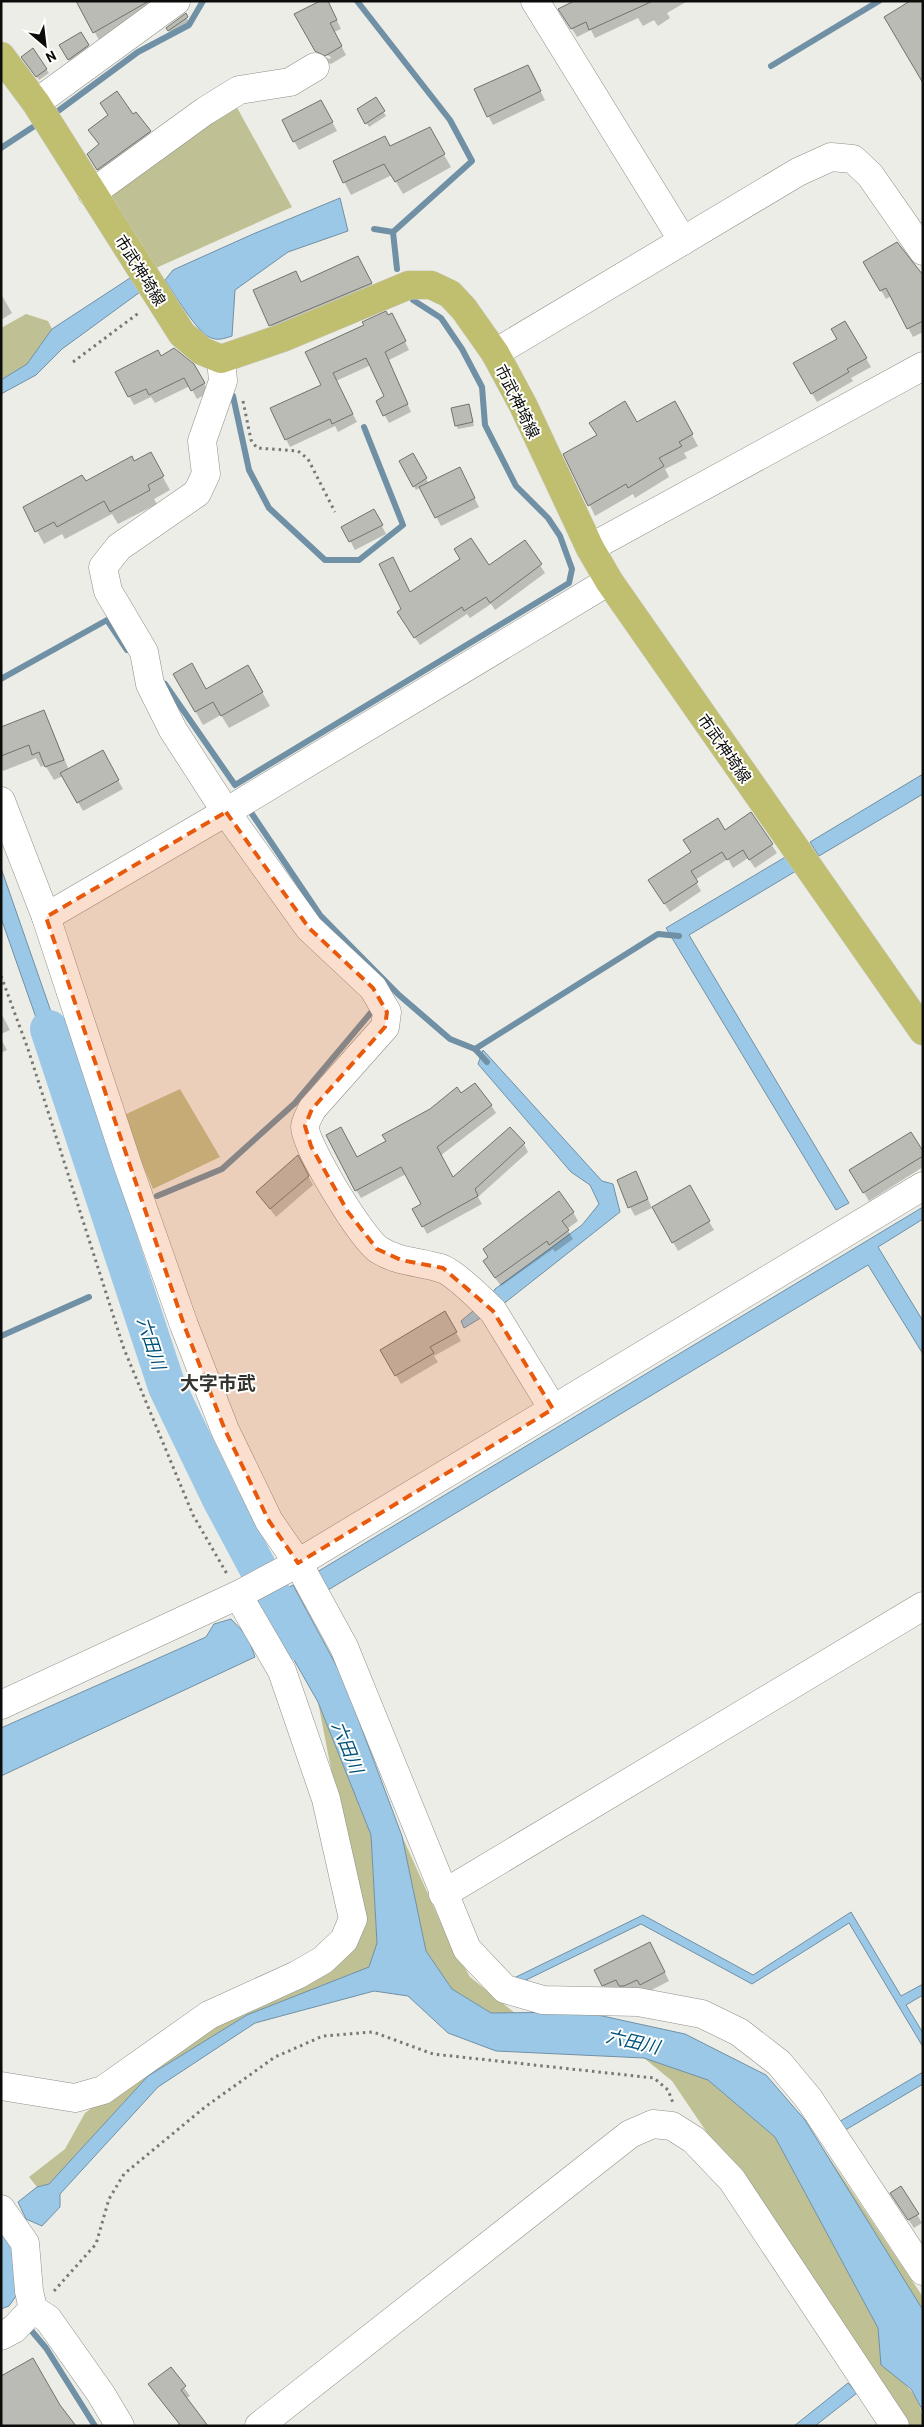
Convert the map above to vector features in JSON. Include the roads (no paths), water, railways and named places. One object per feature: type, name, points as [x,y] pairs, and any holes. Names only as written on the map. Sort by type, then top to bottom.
[{"type":"main road","name":"市武神埼線","points":[[1,56],[36,103],[182,334],[222,370],[282,338],[410,285],[431,284],[450,294],[464,309],[495,353],[523,405],[590,548],[609,581],[923,1031]]},
{"type":"street","points":[[36,103],[176,1]]},
{"type":"street","points":[[535,1],[683,241]]},
{"type":"street","points":[[92,193],[205,111],[239,90],[290,82],[315,67]]},
{"type":"street","points":[[495,353],[798,172],[831,157],[853,159],[870,175],[923,251]]},
{"type":"street","points":[[590,548],[923,366]]},
{"type":"street","points":[[222,370],[202,441],[206,474],[197,493],[119,547],[103,567],[108,590],[144,652],[150,684],[173,730],[226,812],[308,928],[373,988],[387,1012],[385,1027],[312,1109],[305,1126],[311,1146],[348,1212],[377,1249],[401,1260],[443,1268],[487,1305],[552,1409]]},
{"type":"street","points":[[46,917],[226,812],[609,581]]},
{"type":"street","points":[[1,801],[46,917],[128,1166],[184,1325],[229,1438],[269,1520],[298,1563],[344,1647],[467,1949],[504,1989],[543,2000],[638,2002],[702,2014],[739,2032],[779,2063],[809,2100],[923,2271]]},
{"type":"street","points":[[1,1704],[238,1595],[298,1563],[923,1186]]},
{"type":"street","points":[[1,2086],[75,2098],[103,2090],[209,2015],[297,1975],[323,1960],[344,1940],[353,1919],[326,1799],[282,1671],[238,1595]]},
{"type":"street","points":[[444,1894],[923,1606]]},
{"type":"street","points":[[259,2426],[630,2134],[653,2124],[672,2126],[694,2140],[732,2180],[895,2426]]},
{"type":"street","points":[[1,2209],[25,2243],[29,2291],[33,2309],[48,2319],[101,2394],[120,2426]]},
{"type":"street","points":[[1,2336],[14,2329],[33,2309]]},
{"type":"water","points":[[340,198],[348,231],[288,252],[235,290],[232,336],[217,339],[204,334],[165,280],[173,270]]},
{"type":"water","points":[[130,278],[140,292],[62,349],[36,375],[1,394],[1,380],[27,364],[52,329]]},
{"type":"water","points":[[923,774],[923,794],[819,856],[810,842]]},
{"type":"water","points":[[787,856],[796,871],[689,935],[849,1203],[836,1210],[666,928]]},
{"type":"water","points":[[1,868],[72,1072],[59,1083],[1,918]]},
{"type":"water","points":[[483,1050],[602,1181],[613,1184],[620,1212],[502,1305],[464,1328],[461,1321],[491,1296],[495,1289],[582,1225],[599,1204],[590,1185],[571,1172],[478,1064]]},
{"type":"water","points":[[923,1207],[923,1219],[878,1247],[923,1321],[923,1354],[868,1265],[328,1590],[317,1572]]},
{"type":"water","points":[[293,1585],[342,1676],[402,1836],[426,1951],[452,1989],[491,2013],[584,2012],[685,2034],[766,2075],[805,2120],[923,2310],[923,2411],[911,2389],[881,2365],[878,2328],[775,2137],[708,2080],[644,2058],[496,2051],[448,2033],[408,1996],[374,1991],[255,2023],[158,2087],[60,2194],[60,2207],[42,2226],[26,2219],[18,2202],[37,2187],[49,2184],[148,2076],[247,2015],[369,1967],[377,1943],[371,1835],[318,1702],[261,1602]]},
{"type":"water","points":[[231,1619],[248,1637],[255,1657],[1,1776],[1,1728],[206,1637],[214,1624]]},
{"type":"water","points":[[851,1912],[901,1996],[923,1984],[923,1995],[906,2005],[923,2033],[923,2047],[849,1923],[752,1984],[641,1924],[522,1982],[514,1978],[643,1915],[753,1975]]},
{"type":"water","points":[[923,2072],[923,2084],[842,2132],[837,2123]]},
{"type":"water","points":[[1,2228],[12,2247],[16,2296],[9,2306],[1,2309]]},
{"type":"water","points":[[848,2383],[857,2393],[815,2426],[794,2426]]},
{"type":"waterway","points":[[58,111],[138,52],[189,25],[203,1]]},
{"type":"waterway","points":[[357,1],[450,120],[472,161],[393,232],[397,269]]},
{"type":"waterway","points":[[771,66],[879,1]]},
{"type":"waterway","points":[[1,148],[36,125]]},
{"type":"waterway","points":[[374,229],[393,232]]},
{"type":"waterway","points":[[165,684],[235,785],[569,583],[572,569],[560,536],[548,518],[516,486],[485,425],[482,387],[462,349],[441,318],[413,300]]},
{"type":"waterway","points":[[233,396],[249,470],[269,508],[325,560],[359,560],[403,525],[364,427]]},
{"type":"waterway","points":[[1,679],[107,620],[127,650]]},
{"type":"waterway","points":[[250,811],[320,915],[399,995],[450,1039],[475,1049],[487,1062]]},
{"type":"waterway","points":[[475,1049],[658,934],[679,936]]},
{"type":"waterway","points":[[157,1196],[222,1169],[295,1103],[374,1009]]},
{"type":"waterway","name":"六田川","points":[[49,1029],[167,1387],[221,1499],[297,1641]]},
{"type":"waterway","points":[[1,1336],[89,1297]]},
{"type":"waterway","points":[[30,2329],[46,2348],[95,2426]]},
{"type":"district","name":"大字市武","points":[[218,1382]]}]
